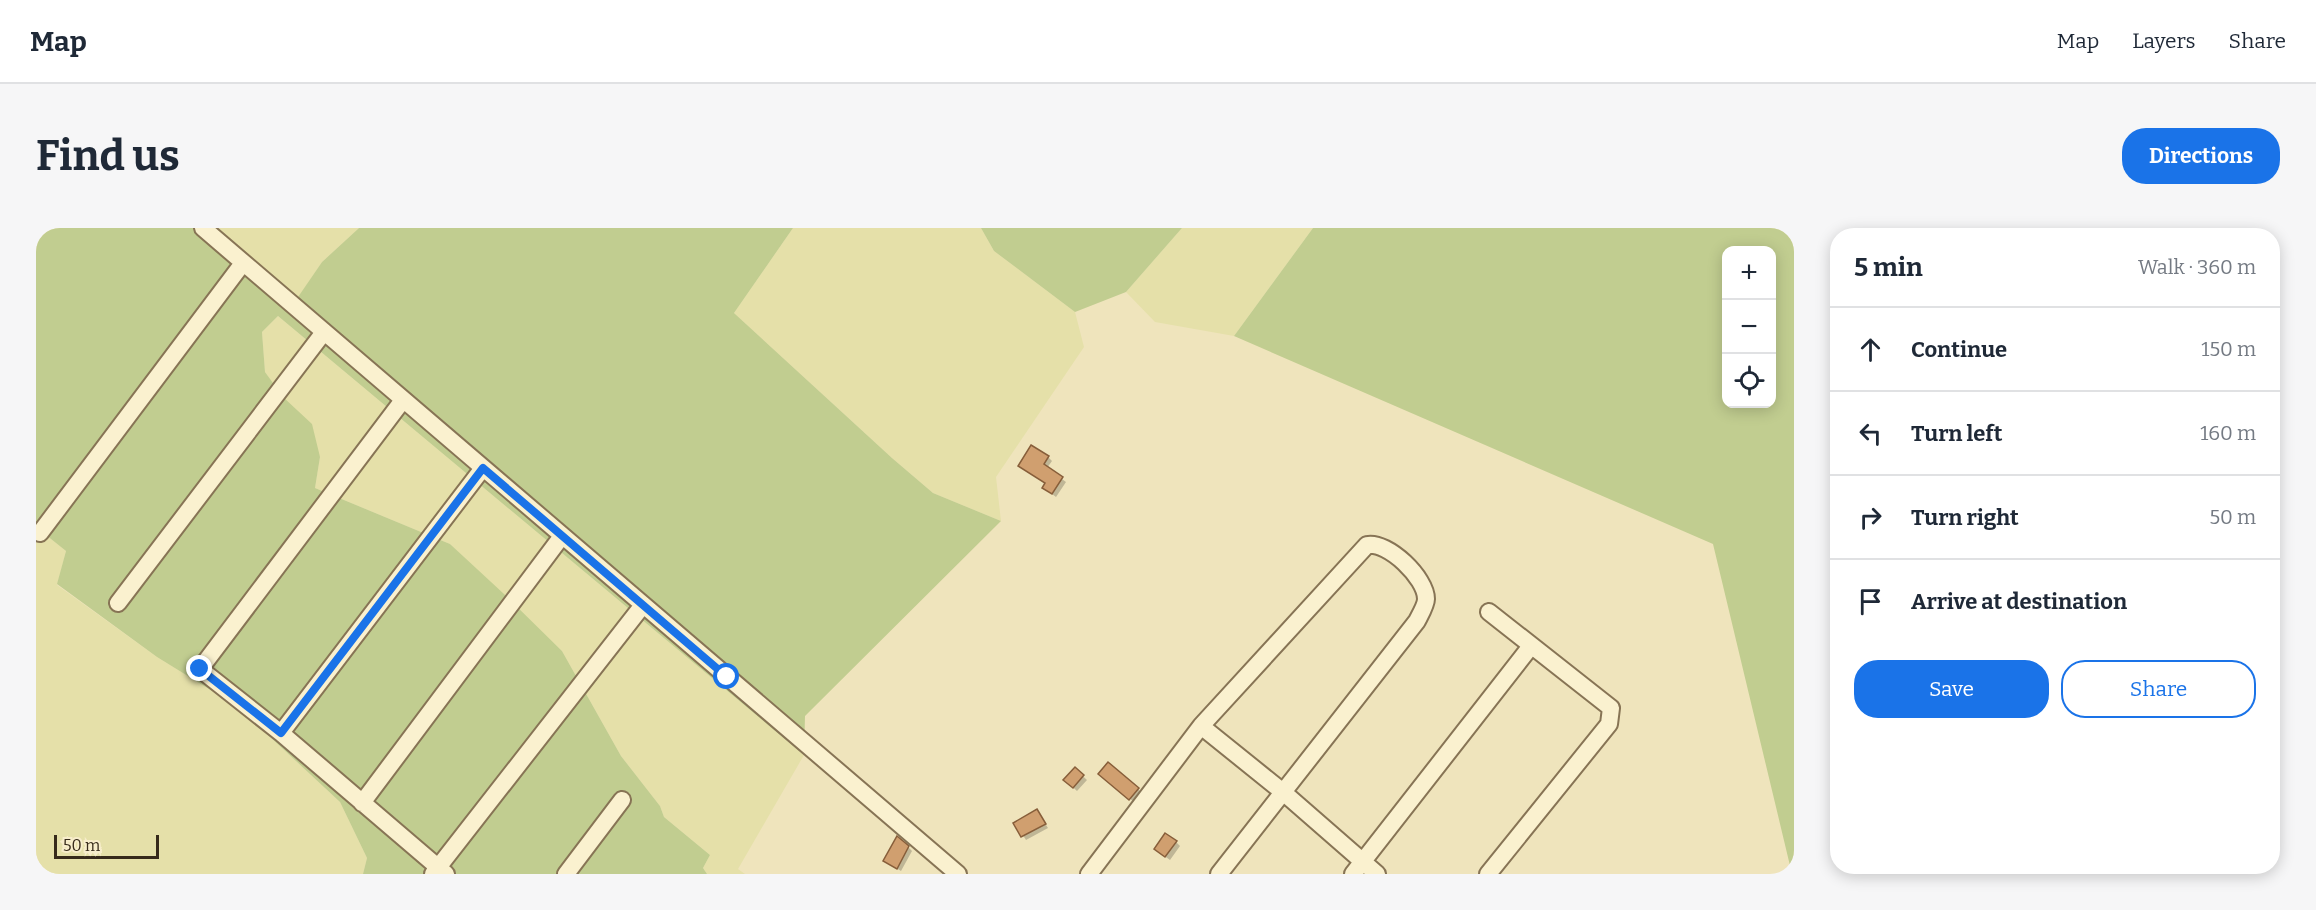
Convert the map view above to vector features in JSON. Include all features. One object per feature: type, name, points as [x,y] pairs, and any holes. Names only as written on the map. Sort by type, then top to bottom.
[{"type":"street","points":[[203,228],[957,874]]},
{"type":"street","points":[[40,533],[243,263]]},
{"type":"street","points":[[118,603],[324,332]]},
{"type":"street","points":[[403,400],[200,669],[281,733],[439,872],[643,604]]},
{"type":"street","points":[[281,733],[483,468]]},
{"type":"street","points":[[362,803],[562,536]]},
{"type":"street","points":[[1089,874],[1201,726],[1362,549],[1375,544],[1392,553],[1421,580],[1426,600],[1417,621],[1219,874]]},
{"type":"street","points":[[1488,874],[1609,724],[1611,708],[1489,612]]},
{"type":"street","points":[[1358,868],[1531,646]]},
{"type":"street","points":[[1201,726],[1283,792],[1358,868],[1377,874]]},
{"type":"street","points":[[566,874],[622,800]]},
{"type":"shaded area","points":[[211,228],[359,228],[322,262],[296,301]]},
{"type":"shaded area","points":[[793,228],[981,228],[994,251],[1075,312],[1084,347],[996,477],[1001,521],[933,493],[734,313]]},
{"type":"shaded area","points":[[1182,228],[1313,228],[1234,336],[1155,322],[1126,292]]},
{"type":"shaded area","points":[[278,316],[804,755],[738,869],[745,874],[707,874],[703,868],[710,855],[664,817],[660,806],[621,756],[562,651],[450,544],[315,488],[320,457],[265,372],[262,332]]},
{"type":"shaded area","points":[[36,527],[66,551],[57,585],[157,657],[238,707],[340,802],[367,858],[363,874],[36,874]]},
{"type":"green space","points":[[36,228],[211,228],[296,300],[322,262],[359,228],[793,228],[734,313],[933,493],[1001,521],[805,716],[804,755],[278,316],[262,332],[265,372],[283,397],[312,424],[320,457],[315,488],[450,544],[504,594],[562,651],[621,756],[660,806],[664,817],[710,855],[703,868],[707,874],[363,874],[367,858],[340,802],[238,707],[157,657],[57,584],[66,551],[36,527]]},
{"type":"green space","points":[[981,228],[1182,228],[1126,292],[1075,312],[994,251]]},
{"type":"green space","points":[[1313,228],[1794,228],[1794,874],[1792,874],[1713,544],[1234,336]]},
{"type":"building","points":[[1031,445],[1049,456],[1044,464],[1063,477],[1052,494],[1042,488],[1045,483],[1018,466]]},
{"type":"building","points":[[1108,762],[1139,788],[1129,800],[1098,774]]},
{"type":"building","points":[[1075,767],[1084,775],[1073,788],[1063,780]]},
{"type":"building","points":[[1037,809],[1046,824],[1021,837],[1013,823]]},
{"type":"building","points":[[1165,833],[1177,841],[1165,857],[1154,849]]},
{"type":"building","points":[[897,836],[909,846],[897,869],[883,861]]},
{"type":"route","points":[[200,669],[281,733],[483,468],[727,677]]}]
